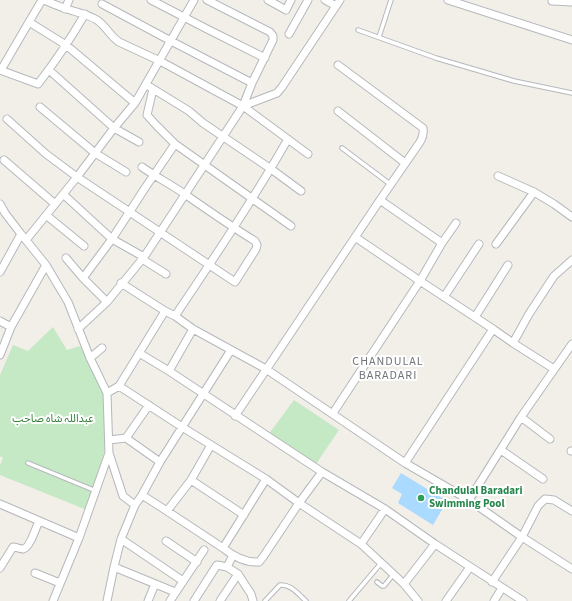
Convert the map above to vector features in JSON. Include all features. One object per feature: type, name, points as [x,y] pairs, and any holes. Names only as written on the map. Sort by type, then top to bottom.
[{"type":"street","points":[[85,14],[66,45],[38,84],[1,70],[43,0],[65,9],[85,14],[97,20],[119,42],[160,61],[243,106],[308,154]]},
{"type":"street","points":[[65,9],[69,0]]},
{"type":"street","points":[[151,0],[265,58]]},
{"type":"street","points":[[194,0],[160,61],[150,87],[148,117],[175,144],[291,226]]},
{"type":"street","points":[[78,328],[107,302],[143,258],[243,106],[252,83],[273,40],[273,36],[270,32],[207,0]]},
{"type":"street","points":[[268,0],[286,10],[291,0]]},
{"type":"street","points":[[289,34],[308,0]]},
{"type":"street","points":[[243,106],[277,92],[282,87],[338,3],[325,0]]},
{"type":"street","points":[[448,0],[572,40]]},
{"type":"street","points":[[552,0],[572,2]]},
{"type":"street","points":[[102,4],[252,83]]},
{"type":"street","points":[[29,22],[66,45],[136,103]]},
{"type":"street","points":[[235,416],[390,184],[406,163],[420,142],[424,133],[422,128],[338,65]]},
{"type":"street","points":[[49,70],[114,128],[139,142]]},
{"type":"street","points":[[0,272],[23,237],[46,215],[114,128],[150,87]]},
{"type":"street","points":[[150,87],[189,111],[203,124],[301,191]]},
{"type":"street","points":[[40,107],[95,153],[126,172]]},
{"type":"street","points":[[338,111],[406,163]]},
{"type":"street","points":[[7,119],[46,154],[77,177],[161,231],[235,282],[256,249],[257,245],[255,241],[142,167]]},
{"type":"street","points":[[175,316],[234,228],[288,140]]},
{"type":"street","points":[[83,278],[112,239],[175,144]]},
{"type":"street","points":[[4,160],[55,204]]},
{"type":"street","points":[[498,176],[534,192],[572,217]]},
{"type":"street","points":[[496,244],[534,192]]},
{"type":"street","points":[[63,194],[112,239],[166,274]]},
{"type":"street","points":[[380,200],[442,243]]},
{"type":"street","points":[[0,204],[2,215],[23,237],[46,265],[68,302],[90,358],[107,393],[109,453],[123,496],[135,506]]},
{"type":"street","points":[[46,215],[84,246]]},
{"type":"street","points":[[333,413],[420,281],[442,243],[456,224]]},
{"type":"street","points":[[355,237],[554,369]]},
{"type":"street","points":[[444,297],[479,244]]},
{"type":"street","points":[[66,258],[107,302]]},
{"type":"street","points":[[513,343],[529,314],[554,276],[572,260]]},
{"type":"street","points":[[0,355],[11,327],[46,265]]},
{"type":"street","points":[[475,317],[508,265]]},
{"type":"street","points":[[121,283],[175,316],[193,329],[266,369],[405,463],[469,500],[522,537],[572,569]]},
{"type":"street","points":[[107,393],[119,386],[165,311]]},
{"type":"street","points":[[0,321],[11,327]]},
{"type":"street","points":[[169,371],[193,329]]},
{"type":"street","points":[[405,463],[494,329]]},
{"type":"street","points":[[469,500],[521,418],[572,344]]},
{"type":"street","points":[[90,358],[102,348]]},
{"type":"street","points":[[109,600],[114,566],[121,539],[135,506],[160,462],[231,350]]},
{"type":"street","points":[[139,353],[169,371],[322,472],[385,509],[435,544],[523,601]]},
{"type":"street","points":[[119,386],[266,479],[361,544],[382,562],[404,584],[418,601]]},
{"type":"street","points":[[126,438],[150,405]]},
{"type":"street","points":[[521,418],[550,439]]},
{"type":"street","points":[[109,440],[126,438],[160,462]]},
{"type":"street","points":[[167,511],[191,480],[211,445]]},
{"type":"street","points":[[501,450],[542,479]]},
{"type":"street","points":[[53,601],[79,538],[109,453]]},
{"type":"street","points":[[142,495],[233,556],[253,563],[259,562],[263,557],[299,503],[322,472]]},
{"type":"street","points":[[223,548],[266,479]]},
{"type":"street","points":[[191,480],[244,515]]},
{"type":"street","points":[[492,582],[522,537],[538,506],[545,499],[554,500],[572,511]]},
{"type":"street","points":[[0,504],[79,538]]},
{"type":"street","points":[[361,544],[385,509]]},
{"type":"street","points":[[0,568],[13,547],[23,549],[26,548],[39,521]]},
{"type":"street","points":[[121,539],[183,581]]},
{"type":"street","points":[[166,541],[196,562]]},
{"type":"street","points":[[404,584],[435,544]]},
{"type":"street","points":[[170,601],[204,550]]},
{"type":"street","points":[[227,567],[233,556]]},
{"type":"street","points":[[194,601],[218,565],[227,567],[238,574],[252,597],[246,601]]},
{"type":"street","points":[[114,566],[175,592]]},
{"type":"street","points":[[446,601],[470,567]]},
{"type":"street","points":[[34,574],[60,583]]},
{"type":"street","points":[[220,601],[238,574]]},
{"type":"street","points":[[148,601],[155,584]]},
{"type":"street","points":[[494,601],[502,588]]},
{"type":"lane","points":[[379,37],[391,0]]},
{"type":"lane","points":[[358,30],[436,58],[514,81],[572,93]]},
{"type":"lane","points":[[342,148],[390,184]]},
{"type":"lane","points":[[28,463],[96,491]]},
{"type":"lane","points":[[349,601],[382,562]]},
{"type":"lane","points":[[377,582],[384,586],[394,574]]},
{"type":"lane","points":[[265,601],[280,584],[285,584],[306,601]]},
{"type":"green space","name":"عبداللہ شاہ صاحب","points":[[53,327],[67,350],[80,346],[100,380],[105,394],[106,446],[87,510],[0,475],[0,465],[3,458],[0,456],[0,375],[13,345],[28,351]]},
{"type":"green space","points":[[294,400],[339,430],[314,467],[268,435]]},
{"type":"water","name":"Chandulal Baradari Swimming Pool","points":[[401,473],[447,501],[433,525],[398,503],[402,494],[392,488]]},
{"type":"place","name":"Chandulal Baradari Swimming Pool","points":[[421,498]]},
{"type":"district","name":"CHANDULAL BARADARI","points":[[388,369]]}]
